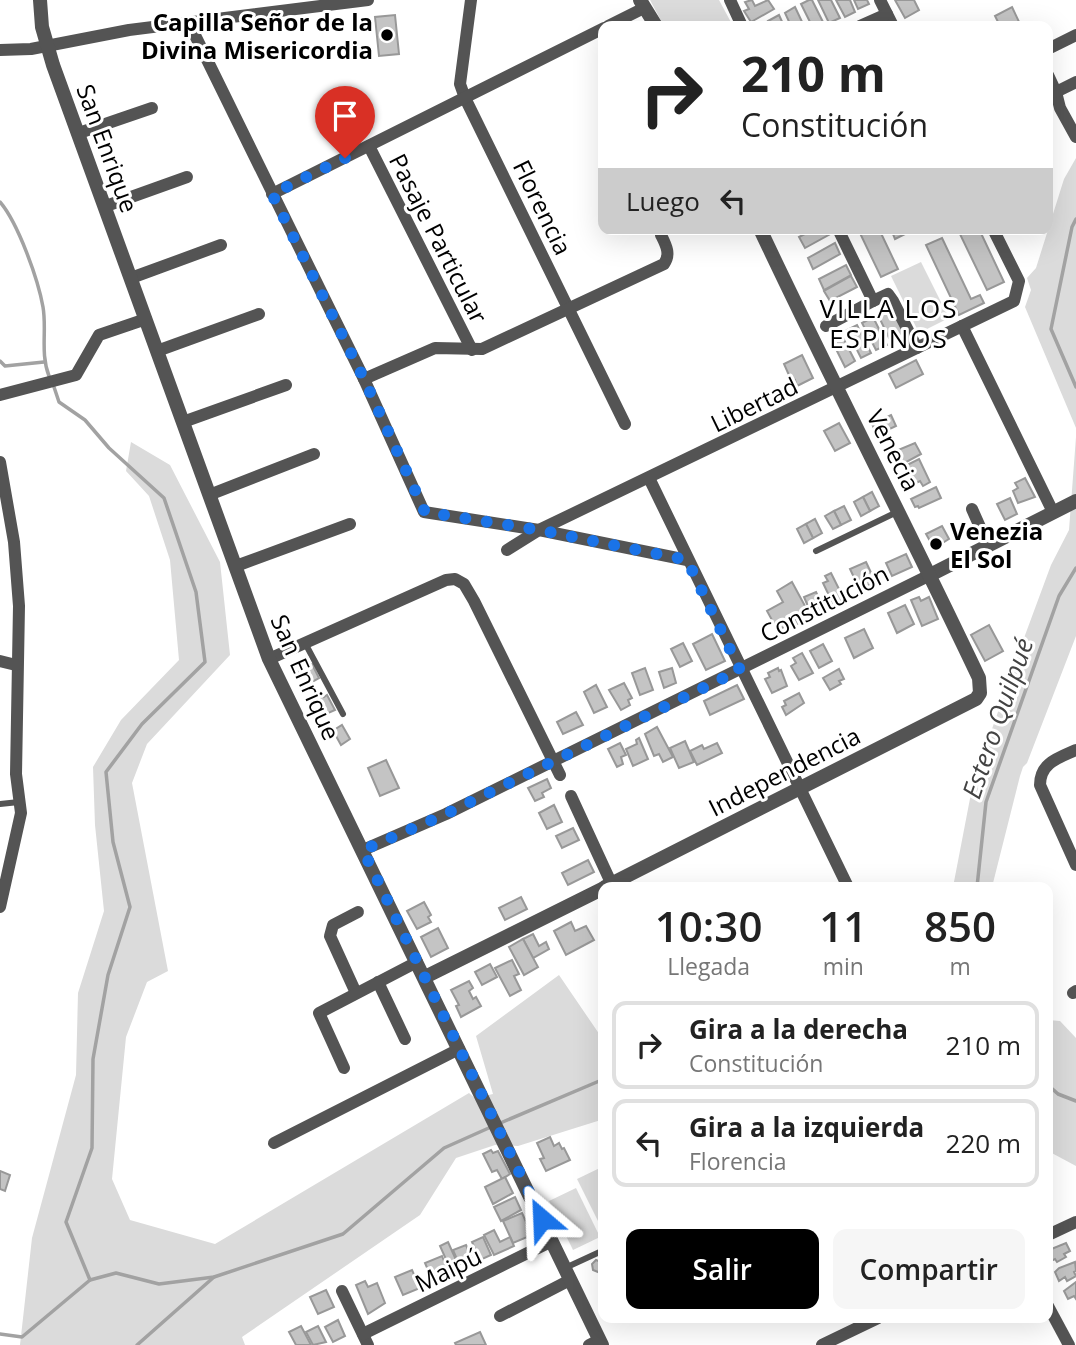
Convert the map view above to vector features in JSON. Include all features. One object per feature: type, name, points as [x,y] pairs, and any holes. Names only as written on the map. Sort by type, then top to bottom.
[{"type":"street","name":"San Enrique","points":[[40,0],[47,47],[269,659],[511,1155],[568,1274],[597,1343]]},
{"type":"street","points":[[0,50],[47,47],[129,30],[368,0]]},
{"type":"street","name":"Florencia","points":[[471,0],[460,84],[465,98],[625,424]]},
{"type":"street","points":[[730,0],[740,21]]},
{"type":"street","points":[[880,0],[890,21]]},
{"type":"street","points":[[615,21],[642,4],[653,21]]},
{"type":"street","points":[[871,21],[887,14]]},
{"type":"street","points":[[189,23],[364,379],[425,512],[539,530],[687,560]]},
{"type":"street","points":[[272,194],[598,31]]},
{"type":"street","points":[[1053,46],[1076,35]]},
{"type":"street","points":[[1056,92],[1076,82]]},
{"type":"street","points":[[1053,86],[1060,108],[1076,137]]},
{"type":"street","points":[[79,133],[152,108]]},
{"type":"street","name":"Pasaje Particular","points":[[369,146],[472,350]]},
{"type":"street","points":[[106,206],[187,177]]},
{"type":"street","points":[[364,379],[435,348],[482,349],[664,264],[668,258],[668,250],[662,235]]},
{"type":"street","name":"Venecia","points":[[763,235],[979,678],[980,692]]},
{"type":"street","points":[[841,235],[873,301]]},
{"type":"street","name":"Libertad","points":[[507,550],[539,530],[1014,301],[1019,281],[996,235]]},
{"type":"street","points":[[131,278],[221,245]]},
{"type":"street","points":[[826,326],[888,294],[917,348]]},
{"type":"street","points":[[157,351],[259,314]]},
{"type":"street","points":[[0,395],[76,375],[99,335],[146,319]]},
{"type":"street","points":[[962,326],[1053,512]]},
{"type":"street","points":[[183,422],[286,385]]},
{"type":"street","points":[[209,495],[314,454]]},
{"type":"street","points":[[0,462],[14,542],[19,606],[16,774],[21,813],[0,907]]},
{"type":"street","points":[[649,478],[740,670],[846,882]]},
{"type":"street","name":"Constitución","points":[[363,850],[446,814],[740,670],[1073,502]]},
{"type":"street","points":[[972,509],[988,545]]},
{"type":"street","points":[[236,566],[350,524]]},
{"type":"street","points":[[269,659],[446,580],[456,579],[464,584],[474,601],[560,775]]},
{"type":"street","points":[[0,661],[16,665]]},
{"type":"street","name":"Independencia","points":[[618,882],[976,699],[980,692]]},
{"type":"street","points":[[1076,750],[1051,762],[1044,767],[1040,775],[1042,794],[1076,865]]},
{"type":"street","points":[[571,796],[606,882]]},
{"type":"street","name":"Independencia","points":[[425,977],[598,892]]},
{"type":"street","points":[[356,993],[330,936],[333,925],[358,912]]},
{"type":"street","points":[[344,1069],[319,1013],[417,962]]},
{"type":"street","points":[[378,982],[405,1040]]},
{"type":"street","points":[[274,1143],[459,1049]]},
{"type":"street","points":[[1053,1233],[1076,1222]]},
{"type":"street","name":"Maipú","points":[[362,1341],[552,1241]]},
{"type":"street","points":[[500,1316],[568,1274]]},
{"type":"street","points":[[342,1292],[362,1341]]},
{"type":"street","points":[[1053,1315],[1069,1345]]},
{"type":"street","points":[[831,1343],[869,1323]]},
{"type":"lane","points":[[816,551],[899,511]]},
{"type":"lane","points":[[305,643],[343,714]]},
{"type":"lane","points":[[0,804],[19,802]]},
{"type":"lane","points":[[568,1274],[598,1254]]},
{"type":"shaded area","points":[[650,0],[719,0],[730,21],[661,21]]},
{"type":"shaded area","points":[[1076,158],[1076,428],[1025,307],[1031,290],[1027,278],[1036,268],[1046,235],[1053,235],[1053,214],[1064,179]]},
{"type":"shaded area","points":[[921,262],[949,318],[919,333],[891,276]]},
{"type":"shaded area","points":[[1076,437],[1076,636],[1027,763],[1023,767],[993,882],[954,882],[973,783],[1051,565],[1069,530]]},
{"type":"shaded area","points":[[131,442],[170,465],[220,562],[230,655],[147,744],[132,783],[168,971],[147,982],[126,1037],[112,1179],[130,1220],[215,1244],[469,1093],[475,1098],[493,1094],[476,1036],[559,975],[598,1032],[598,1121],[518,1146],[495,1145],[456,1158],[420,1215],[242,1337],[245,1345],[20,1345],[32,1238],[76,1075],[78,993],[104,911],[95,825],[93,767],[121,720],[179,660],[170,560],[149,496],[126,471]]},
{"type":"shaded area","points":[[1053,1020],[1060,1021],[1076,1038],[1076,1166],[1053,1154]]},
{"type":"shaded area","points":[[598,1169],[598,1221],[577,1179]]},
{"type":"shaded area","points":[[576,1188],[598,1238],[573,1250],[549,1201]]},
{"type":"building","points":[[752,0],[755,6],[768,0],[774,9],[750,21],[744,11],[749,9],[745,2]]},
{"type":"building","points":[[812,0],[822,21],[810,21],[801,4]]},
{"type":"building","points":[[818,0],[831,0],[840,18],[828,21]]},
{"type":"building","points":[[836,0],[850,0],[855,12],[845,17]]},
{"type":"building","points":[[854,0],[867,0],[869,4],[858,9]]},
{"type":"building","points":[[895,0],[914,0],[919,10],[905,18]]},
{"type":"building","points":[[795,7],[802,21],[789,21],[785,13]]},
{"type":"building","points":[[1012,7],[1019,21],[998,21],[995,16]]},
{"type":"building","name":"Capilla Señor de la Divina Misericordia","points":[[395,15],[399,54],[379,56],[375,17]]},
{"type":"building","points":[[779,15],[782,21],[768,21]]},
{"type":"building","points":[[803,235],[828,235],[805,248],[799,237]]},
{"type":"building","points":[[861,235],[882,235],[898,269],[881,277]]},
{"type":"building","points":[[960,235],[982,235],[1004,282],[987,290]]},
{"type":"building","points":[[942,238],[971,299],[980,295],[984,303],[959,315],[926,245]]},
{"type":"building","points":[[835,243],[840,254],[813,269],[808,258]]},
{"type":"building","points":[[846,265],[851,275],[824,290],[819,279]]},
{"type":"building","points":[[851,276],[857,287],[830,301],[824,291]]},
{"type":"building","points":[[893,307],[906,336],[896,341],[894,336],[889,338],[878,315]]},
{"type":"building","points":[[873,317],[887,345],[876,350],[862,323]]},
{"type":"building","points":[[857,325],[871,353],[861,358],[847,330]]},
{"type":"building","points":[[841,334],[855,361],[845,367],[831,339]]},
{"type":"building","points":[[802,355],[813,378],[797,386],[795,380],[792,382],[784,364]]},
{"type":"building","points":[[916,360],[923,374],[896,388],[889,374]]},
{"type":"building","points":[[891,415],[896,426],[877,435],[872,424]]},
{"type":"building","points":[[839,423],[850,443],[835,451],[824,431]]},
{"type":"building","points":[[915,443],[921,454],[899,466],[891,453]]},
{"type":"building","points":[[919,459],[930,482],[923,486],[920,481],[906,488],[902,479],[908,477],[903,467]]},
{"type":"building","points":[[1025,478],[1035,497],[1018,503],[1013,491],[1018,488],[1015,483]]},
{"type":"building","points":[[936,487],[941,498],[919,508],[915,507],[911,499]]},
{"type":"building","points":[[872,492],[879,506],[870,511],[863,497]]},
{"type":"building","points":[[863,497],[870,511],[861,516],[854,502]]},
{"type":"building","points":[[1010,498],[1017,514],[1005,520],[997,504]]},
{"type":"building","points":[[844,506],[851,520],[841,525],[834,511]]},
{"type":"building","points":[[834,511],[841,525],[833,529],[825,516]]},
{"type":"building","points":[[815,519],[822,533],[813,538],[806,524]]},
{"type":"building","points":[[806,524],[813,538],[804,543],[797,529]]},
{"type":"building","points":[[942,526],[949,539],[934,548],[926,534]]},
{"type":"building","points":[[906,554],[912,567],[892,576],[886,563]]},
{"type":"building","points":[[866,562],[876,583],[859,588],[850,569]]},
{"type":"building","points":[[831,573],[844,599],[833,604],[823,583],[828,581],[825,576]]},
{"type":"building","points":[[792,582],[811,617],[797,624],[795,619],[778,631],[767,611],[783,602],[777,591]]},
{"type":"building","points":[[816,592],[824,610],[812,616],[804,597]]},
{"type":"building","points":[[919,597],[921,601],[929,597],[938,619],[922,626],[911,600]]},
{"type":"building","points":[[905,605],[914,624],[897,633],[888,613]]},
{"type":"building","points":[[989,625],[1003,651],[985,661],[971,635]]},
{"type":"building","points":[[864,629],[873,648],[854,658],[845,638]]},
{"type":"building","points":[[712,634],[725,661],[706,670],[693,644]]},
{"type":"building","points":[[683,643],[692,661],[680,667],[671,649]]},
{"type":"building","points":[[823,644],[832,661],[819,668],[810,651]]},
{"type":"building","points":[[802,653],[813,673],[799,680],[791,666],[796,663],[793,658]]},
{"type":"building","points":[[312,664],[319,678],[310,683],[306,675],[299,678],[295,673]]},
{"type":"building","points":[[645,668],[653,690],[640,695],[632,673]]},
{"type":"building","points":[[672,668],[676,683],[664,688],[659,672]]},
{"type":"building","points":[[778,668],[787,686],[772,693],[765,679],[770,677],[768,673]]},
{"type":"building","points":[[839,669],[844,679],[830,690],[823,678]]},
{"type":"building","points":[[624,683],[632,698],[628,700],[630,705],[621,710],[609,690]]},
{"type":"building","points":[[596,685],[607,707],[594,713],[584,692]]},
{"type":"building","points":[[737,685],[744,699],[710,715],[704,701]]},
{"type":"building","points":[[321,692],[324,697],[327,695],[335,710],[326,714],[319,700],[316,702],[313,696]]},
{"type":"building","points":[[799,693],[804,703],[786,715],[782,707],[786,705],[784,701]]},
{"type":"building","points":[[576,712],[583,725],[563,734],[557,722]]},
{"type":"building","points":[[342,725],[350,739],[341,745],[336,736],[332,739],[329,733]]},
{"type":"building","points":[[657,727],[673,757],[663,762],[659,754],[654,756],[645,734]]},
{"type":"building","points":[[639,738],[648,759],[633,766],[626,749],[637,744],[636,740]]},
{"type":"building","points":[[685,741],[694,762],[679,768],[670,748]]},
{"type":"building","points":[[620,743],[626,755],[621,757],[623,764],[617,767],[608,749]]},
{"type":"building","points":[[717,743],[722,753],[697,765],[690,751],[702,745],[704,749]]},
{"type":"building","points":[[386,760],[399,788],[380,796],[368,768]]},
{"type":"building","points":[[547,779],[551,788],[542,793],[544,797],[535,801],[528,788]]},
{"type":"building","points":[[554,805],[562,822],[547,829],[539,813]]},
{"type":"building","points":[[573,828],[579,840],[562,848],[556,836]]},
{"type":"building","points":[[588,860],[594,872],[568,885],[562,873]]},
{"type":"building","points":[[521,897],[527,909],[505,920],[499,908]]},
{"type":"building","points":[[424,902],[431,915],[428,917],[431,922],[417,929],[407,911]]},
{"type":"building","points":[[571,922],[575,931],[586,926],[594,940],[566,955],[554,931]]},
{"type":"building","points":[[438,928],[448,948],[431,957],[421,937]]},
{"type":"building","points":[[533,934],[539,946],[546,942],[549,949],[533,958],[523,939]]},
{"type":"building","points":[[523,939],[538,967],[524,975],[509,947]]},
{"type":"building","points":[[512,960],[519,974],[514,976],[521,990],[510,996],[495,968]]},
{"type":"building","points":[[490,964],[497,977],[482,985],[475,972]]},
{"type":"building","points":[[469,981],[473,988],[469,991],[481,1006],[461,1017],[456,1006],[459,1005],[451,990]]},
{"type":"building","points":[[550,1137],[554,1146],[559,1143],[562,1149],[564,1148],[570,1160],[546,1171],[537,1143]]},
{"type":"building","points":[[491,1150],[493,1153],[498,1151],[510,1174],[502,1179],[497,1170],[492,1172],[483,1154]]},
{"type":"building","points":[[0,1171],[10,1175],[5,1191],[0,1189]]},
{"type":"building","points":[[505,1177],[513,1193],[493,1204],[485,1187]]},
{"type":"building","points":[[515,1197],[521,1210],[501,1221],[494,1207]]},
{"type":"building","points":[[522,1213],[532,1235],[513,1243],[503,1221]]},
{"type":"building","points":[[494,1230],[500,1242],[510,1237],[514,1246],[494,1255],[484,1235]]},
{"type":"building","points":[[483,1237],[491,1255],[480,1260],[472,1242]]},
{"type":"building","points":[[448,1242],[461,1271],[453,1275],[440,1246]]},
{"type":"building","points":[[1066,1243],[1070,1251],[1057,1262],[1053,1260],[1053,1248]]},
{"type":"building","points":[[466,1245],[472,1259],[459,1264],[453,1250]]},
{"type":"building","points":[[442,1256],[450,1276],[434,1284],[425,1263]]},
{"type":"building","points":[[598,1261],[598,1272],[593,1270],[592,1264]]},
{"type":"building","points":[[1075,1262],[1076,1276],[1067,1281],[1065,1277],[1059,1281],[1055,1272]]},
{"type":"building","points":[[412,1270],[420,1288],[403,1295],[395,1277]]},
{"type":"building","points":[[365,1281],[368,1287],[377,1283],[385,1303],[368,1314],[356,1285]]},
{"type":"building","points":[[1076,1282],[1076,1299],[1074,1296],[1068,1299],[1064,1291]]},
{"type":"building","points":[[326,1290],[334,1307],[318,1314],[310,1297]]},
{"type":"building","points":[[338,1320],[345,1336],[333,1342],[325,1327]]},
{"type":"building","points":[[301,1326],[311,1345],[296,1345],[289,1332]]},
{"type":"building","points":[[318,1326],[326,1342],[313,1345],[306,1332]]},
{"type":"building","points":[[480,1332],[486,1345],[455,1343]]},
{"type":"waterway","points":[[0,202],[20,237],[37,282],[43,307],[45,359],[49,376]]},
{"type":"waterway","name":"Estero Quilpué","points":[[1076,219],[1072,227],[1051,329],[1076,387]]},
{"type":"waterway","points":[[0,361],[5,366],[44,362]]},
{"type":"waterway","points":[[54,387],[59,402],[85,420],[109,448],[164,498],[196,592],[205,662],[142,724],[106,772],[113,842],[130,907],[108,975],[93,1059],[92,1148],[66,1222],[90,1280]]},
{"type":"waterway","name":"Estero Quilpué","points":[[978,882],[986,802],[1059,596],[1076,568]]},
{"type":"waterway","points":[[498,1124],[598,1082]]},
{"type":"waterway","name":"Estero Quilpué","points":[[1053,1090],[1076,1101]]},
{"type":"waterway","points":[[0,1334],[22,1337],[90,1280],[116,1273],[159,1284],[214,1277],[343,1234],[444,1148],[491,1127]]},
{"type":"waterway","points":[[137,1345],[214,1277]]},
{"type":"place","name":"Capilla Señor de la Divina Misericordia","points":[[387,35]]},
{"type":"place","name":"Venezia El Sol","points":[[936,544]]},
{"type":"district","name":"VILLA LOS ESPINOS","points":[[889,323]]},
{"type":"route","points":[[345,158],[272,194],[364,379],[425,512],[539,530],[687,560],[740,670],[446,814],[363,850],[542,1219]]}]
